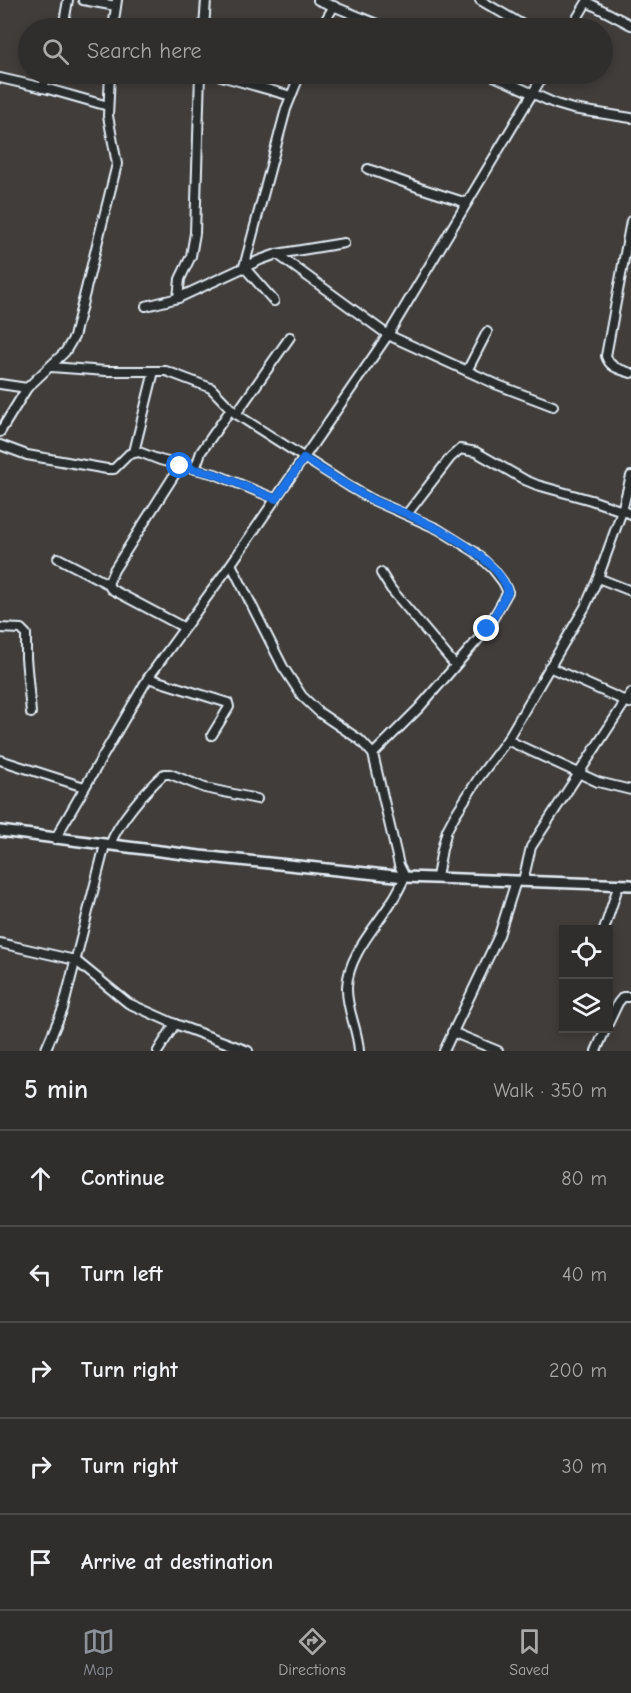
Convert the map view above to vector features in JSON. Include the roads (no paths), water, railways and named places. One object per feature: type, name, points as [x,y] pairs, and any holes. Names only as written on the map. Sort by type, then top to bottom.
[{"type":"street","points":[[65,18],[68,0]]},
{"type":"street","points":[[83,0],[116,3],[114,18]]},
{"type":"street","points":[[205,18],[206,0]]},
{"type":"street","points":[[318,0],[363,18]]},
{"type":"street","points":[[480,0],[511,18]]},
{"type":"street","points":[[577,18],[588,1],[631,25]]},
{"type":"street","points":[[327,18],[334,6]]},
{"type":"street","points":[[0,78],[18,82]]},
{"type":"street","points":[[25,84],[108,106]]},
{"type":"street","points":[[42,88],[44,84]]},
{"type":"street","points":[[0,432],[27,388],[69,348],[74,337],[116,171],[117,155],[108,106],[109,84]]},
{"type":"street","points":[[178,298],[180,279],[191,256],[195,233],[200,84]]},
{"type":"street","points":[[249,84],[291,96]]},
{"type":"street","points":[[244,267],[266,179],[296,84]]},
{"type":"street","points":[[509,84],[531,95],[573,110],[631,118]]},
{"type":"street","points":[[55,839],[148,678],[231,564],[388,335],[538,84]]},
{"type":"street","points":[[368,169],[467,203]]},
{"type":"street","points":[[631,221],[606,356],[609,363],[616,368],[631,373]]},
{"type":"street","points":[[146,306],[178,298],[277,254],[344,243]]},
{"type":"street","points":[[277,254],[388,335],[498,385],[553,406]]},
{"type":"street","points":[[244,267],[274,301]]},
{"type":"street","points":[[467,371],[487,332]]},
{"type":"street","points":[[195,469],[201,452],[290,337]]},
{"type":"street","points":[[51,367],[106,371],[154,371],[180,375],[211,388],[233,412],[304,458],[373,500],[438,529],[475,552],[493,569],[507,587],[508,592],[487,629],[419,708],[373,754]]},
{"type":"street","points":[[0,445],[27,455],[114,469],[134,452],[154,371]]},
{"type":"street","points":[[0,384],[27,388]]},
{"type":"street","points":[[407,514],[450,458],[460,449],[476,452],[537,485],[631,514]]},
{"type":"street","points":[[134,452],[241,483],[276,499]]},
{"type":"street","points":[[108,584],[114,570],[180,466]]},
{"type":"street","points":[[437,877],[447,830],[480,776],[507,740],[585,607],[622,511],[631,476]]},
{"type":"street","points":[[58,558],[183,627]]},
{"type":"street","points":[[231,564],[283,667],[302,696],[320,713],[360,740],[373,754],[399,865],[405,877]]},
{"type":"street","points":[[381,573],[391,589],[455,665]]},
{"type":"street","points":[[598,578],[631,591]]},
{"type":"street","points":[[0,627],[21,629],[26,634],[31,713]]},
{"type":"street","points":[[549,667],[629,703]]},
{"type":"street","points":[[148,678],[228,703],[229,707],[212,735]]},
{"type":"street","points":[[444,1051],[499,935],[531,847],[578,773],[629,703],[631,693]]},
{"type":"street","points":[[507,740],[598,782],[631,790]]},
{"type":"street","points":[[0,760],[84,787]]},
{"type":"street","points":[[45,1051],[63,1009],[108,845],[128,812],[164,774],[170,774],[180,780],[216,791],[257,799]]},
{"type":"street","points":[[0,831],[405,877],[631,885]]},
{"type":"street","points":[[359,1051],[348,1002],[347,987],[350,972],[363,943],[392,901],[405,877]]},
{"type":"street","points":[[606,925],[619,884]]},
{"type":"street","points":[[0,943],[75,960],[128,1003],[175,1024],[248,1051]]},
{"type":"street","points":[[613,1015],[623,997],[631,997]]},
{"type":"street","points":[[158,1051],[175,1024]]},
{"type":"street","points":[[452,1032],[498,1051]]},
{"type":"street","points":[[596,1051],[604,1033]]}]
